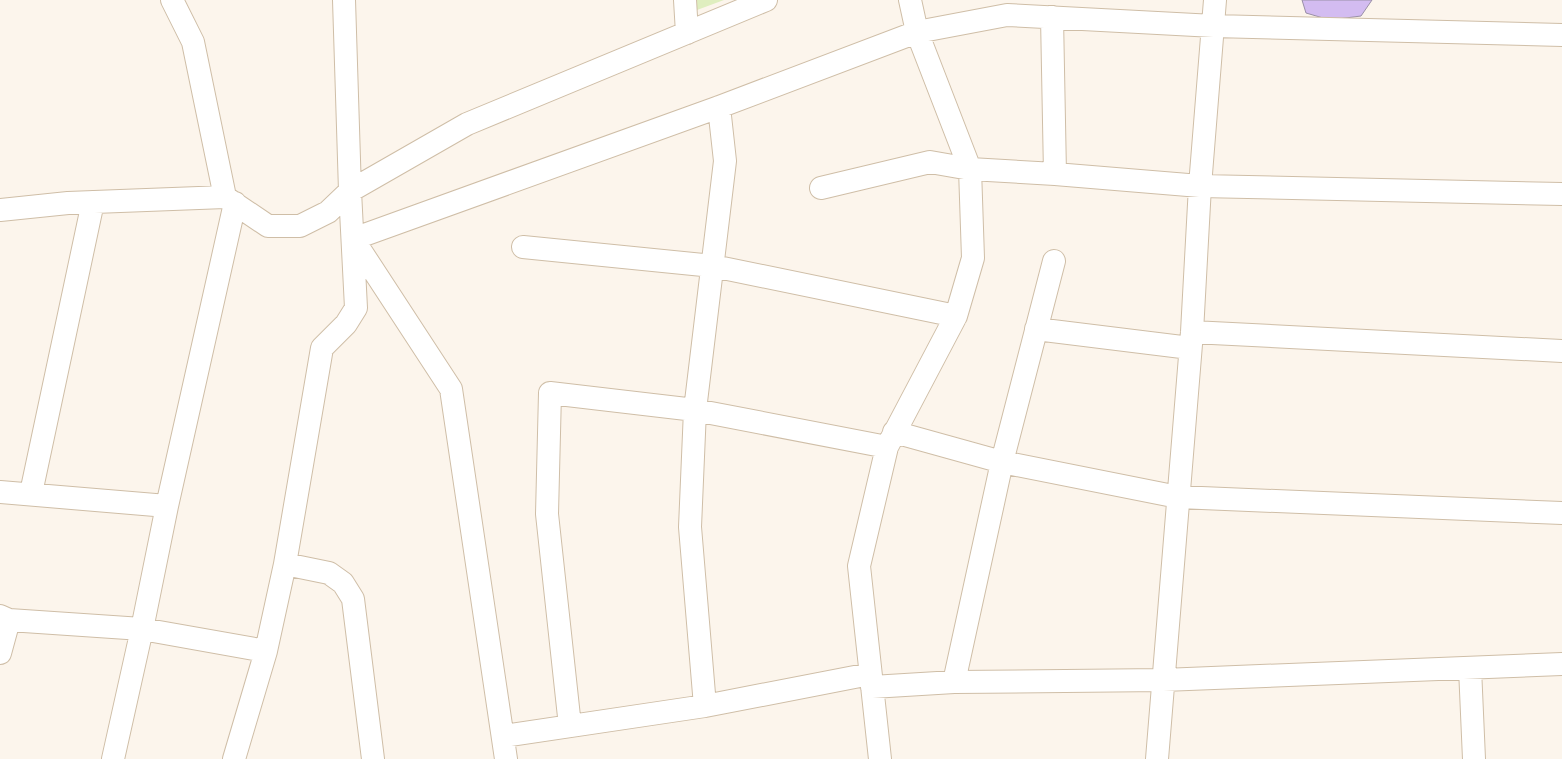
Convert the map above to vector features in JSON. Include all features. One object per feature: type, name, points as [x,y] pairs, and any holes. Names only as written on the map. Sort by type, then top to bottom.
[{"type":"street","points":[[113,759],[142,629],[230,200],[193,42],[172,0]]},
{"type":"street","points":[[234,759],[266,651],[285,564],[322,348],[346,324],[356,308],[350,191],[344,0]]},
{"type":"street","points":[[685,0],[687,33]]},
{"type":"street","points":[[0,210],[93,202],[230,200],[268,226],[300,226],[328,212],[350,191],[467,124],[766,0]]},
{"type":"street","points":[[880,759],[859,566],[891,440],[956,316],[973,258],[970,169],[917,32],[910,0]]},
{"type":"street","points":[[1156,759],[1191,340],[1200,186],[1215,0]]},
{"type":"street","points":[[353,239],[719,107],[917,32],[1007,15],[1214,26],[1562,35]]},
{"type":"street","points":[[1052,17],[1055,174]]},
{"type":"street","points":[[705,706],[690,527],[695,410],[725,161],[719,107]]},
{"type":"street","points":[[821,188],[930,162],[970,169],[1055,174],[1200,186],[1562,194]]},
{"type":"street","points":[[30,493],[93,202]]},
{"type":"street","points":[[353,239],[452,389],[506,759]]},
{"type":"street","points":[[523,247],[713,266],[956,316]]},
{"type":"street","points":[[954,682],[1002,462],[1054,261]]},
{"type":"street","points":[[1036,329],[1191,340],[1562,352]]},
{"type":"street","points":[[570,726],[547,514],[550,393],[695,410],[891,440],[1178,497],[1562,513]]},
{"type":"street","points":[[0,492],[30,493],[167,506]]},
{"type":"street","points":[[285,564],[329,573],[343,583],[353,599],[373,759]]},
{"type":"street","points":[[0,652],[4,618],[142,629],[266,651]]},
{"type":"street","points":[[503,736],[871,681],[954,682],[1163,680],[1562,664]]},
{"type":"street","points":[[1470,668],[1474,759]]},
{"type":"green space","points":[[697,0],[724,0],[697,10]]},
{"type":"building","points":[[1302,0],[1372,0],[1361,16],[1330,20],[1306,13]]}]
